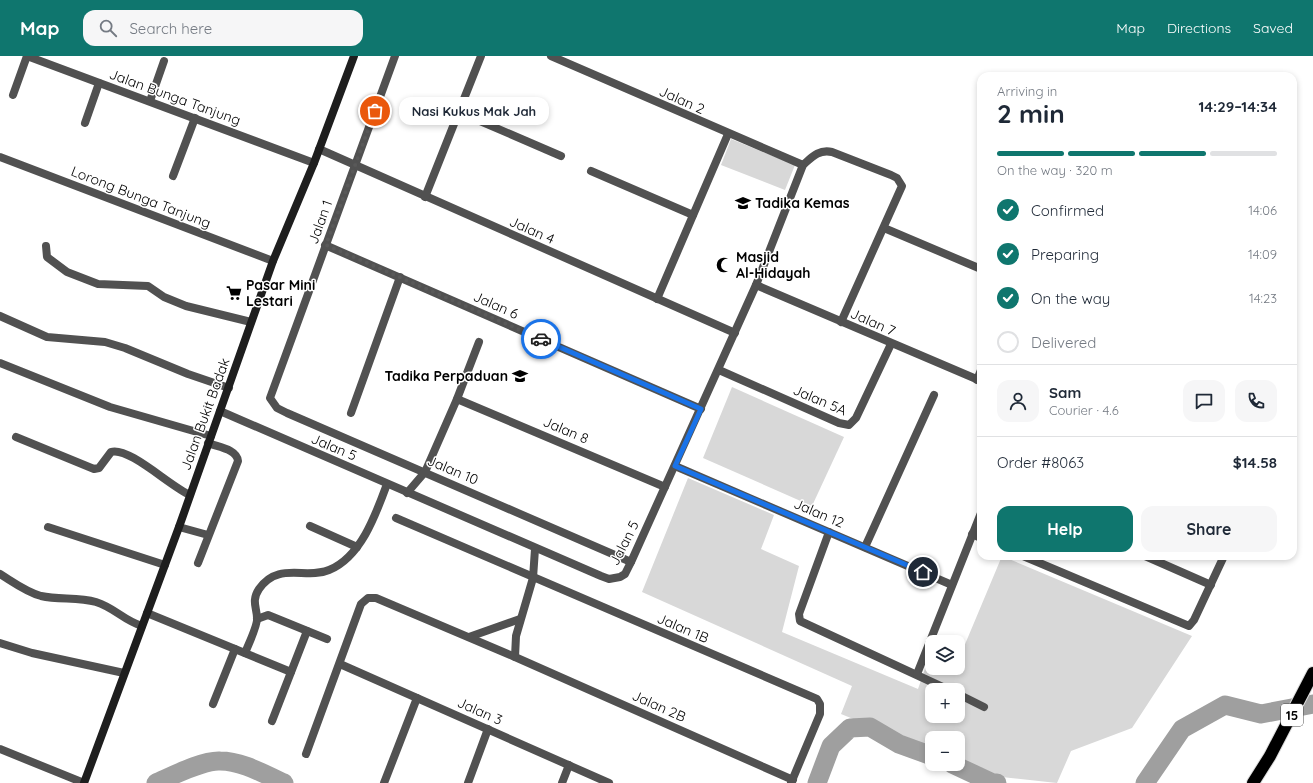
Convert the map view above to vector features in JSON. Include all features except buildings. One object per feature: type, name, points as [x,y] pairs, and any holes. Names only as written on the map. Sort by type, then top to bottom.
[{"type":"highway","name":"15","points":[[1253,783],[1270,756],[1313,673]]},
{"type":"main road","name":"Jalan Bukit Badak","points":[[84,783],[165,565],[273,261],[314,163],[354,56]]},
{"type":"street","name":"Jalan Bunga Tanjung","points":[[27,56],[314,163]]},
{"type":"street","points":[[13,95],[27,56]]},
{"type":"street","name":"Jalan 1","points":[[270,398],[395,56]]},
{"type":"street","points":[[426,197],[481,56]]},
{"type":"street","name":"Jalan 2","points":[[552,56],[803,166]]},
{"type":"street","points":[[150,102],[164,61]]},
{"type":"street","points":[[85,123],[99,82]]},
{"type":"street","points":[[459,112],[561,156]]},
{"type":"street","points":[[173,176],[195,118]]},
{"type":"street","points":[[657,299],[728,134]]},
{"type":"street","name":"Jalan 4","points":[[319,150],[735,333]]},
{"type":"street","points":[[803,166],[818,152],[832,152],[897,178],[902,186],[841,322]]},
{"type":"street","name":"Lorong Bunga Tanjung","points":[[0,157],[273,261]]},
{"type":"street","name":"Jalan 5","points":[[220,411],[535,549],[609,578],[620,577],[625,574],[631,562],[719,370],[756,284],[803,166]]},
{"type":"street","points":[[591,171],[693,214]]},
{"type":"street","points":[[884,228],[977,267]]},
{"type":"street","name":"Jalan 6","points":[[326,245],[701,409]]},
{"type":"street","points":[[46,246],[47,257],[67,272],[98,284],[148,286],[164,297],[186,306],[252,322]]},
{"type":"street","points":[[351,413],[400,277]]},
{"type":"street","name":"Jalan 7","points":[[756,284],[977,380]]},
{"type":"street","points":[[0,316],[47,337],[105,342],[125,348],[188,374],[229,388]]},
{"type":"street","points":[[407,492],[425,472],[479,342]]},
{"type":"street","name":"Jalan 5A","points":[[719,370],[839,423],[849,425],[856,418],[891,344]]},
{"type":"street","points":[[0,363],[110,407],[209,440],[234,452],[238,461],[198,563]]},
{"type":"street","points":[[865,547],[934,395]]},
{"type":"street","name":"Jalan 10","points":[[270,398],[277,408],[287,413],[631,562]]},
{"type":"street","name":"Jalan 8","points":[[457,398],[665,486]]},
{"type":"street","points":[[16,437],[94,468],[99,468],[110,452],[116,451],[140,462],[179,490],[190,495]]},
{"type":"street","name":"Jalan 12","points":[[675,466],[952,585]]},
{"type":"street","points":[[245,653],[258,619],[254,605],[258,590],[271,578],[288,572],[317,574],[329,570],[343,562],[356,547],[376,513],[387,484]]},
{"type":"street","name":"Jalan 1B","points":[[396,518],[812,697],[820,704],[820,714],[792,781]]},
{"type":"street","points":[[918,674],[977,522]]},
{"type":"street","points":[[179,526],[208,535]]},
{"type":"street","points":[[310,526],[356,547]]},
{"type":"street","points":[[48,527],[165,565]]},
{"type":"street","points":[[829,532],[798,619],[803,623],[935,683]]},
{"type":"street","points":[[972,534],[977,536]]},
{"type":"street","points":[[515,657],[516,636],[533,578],[535,549]]},
{"type":"street","points":[[1032,560],[1185,626],[1189,626],[1194,620],[1222,560]]},
{"type":"street","points":[[1154,560],[1211,585]]},
{"type":"street","points":[[0,574],[29,592],[41,596],[95,602],[110,607],[131,622],[142,626]]},
{"type":"street","name":"Jalan 2B","points":[[340,664],[361,604],[368,598],[386,600],[792,781]]},
{"type":"street","points":[[147,613],[291,672]]},
{"type":"street","points":[[258,619],[264,616],[273,616],[327,639]]},
{"type":"street","points":[[469,637],[520,619]]},
{"type":"street","points":[[272,721],[307,631]]},
{"type":"street","points":[[0,643],[32,653],[124,673]]},
{"type":"street","points":[[213,704],[235,649]]},
{"type":"street","points":[[306,754],[340,664]]},
{"type":"street","name":"Jalan 3","points":[[340,664],[609,783]]},
{"type":"street","points":[[384,783],[417,698]]},
{"type":"street","points":[[965,698],[984,707]]},
{"type":"street","points":[[468,783],[488,729]]},
{"type":"street","points":[[0,749],[84,783]]},
{"type":"street","points":[[562,783],[569,765]]},
{"type":"shaded area","points":[[731,139],[795,165],[785,190],[721,165]]},
{"type":"shaded area","points":[[732,387],[844,437],[812,506],[703,458]]},
{"type":"shaded area","points":[[688,478],[774,515],[761,549],[799,566],[782,632],[918,689],[925,669],[925,675],[965,675],[965,644],[1000,560],[1012,560],[1192,636],[1132,728],[1071,751],[1057,783],[992,776],[965,765],[965,731],[925,731],[925,748],[841,714],[852,686],[642,592]]},
{"type":"waterway","points":[[1145,783],[1182,729],[1225,705],[1261,714],[1313,704]]},
{"type":"waterway","points":[[817,783],[831,746],[850,728],[870,727],[899,744],[925,753]]},
{"type":"waterway","points":[[156,783],[196,766],[213,761],[236,763],[261,772],[284,783]]},
{"type":"waterway","points":[[965,770],[993,783],[997,783]]},
{"type":"way so far","points":[[375,111],[326,245],[541,339]]},
{"type":"place","name":"Nasi Kukus Mak Jah","points":[[375,111]]},
{"type":"place","name":"Tadika Kemas","points":[[743,203]]},
{"type":"place","name":"Masjid Al-Hidayah","points":[[724,265]]},
{"type":"place","name":"Pasar Mini Lestari","points":[[234,293]]},
{"type":"place","name":"Tadika Perpaduan","points":[[520,376]]},
{"type":"route","points":[[541,339],[701,409],[675,466],[923,572]]}]
